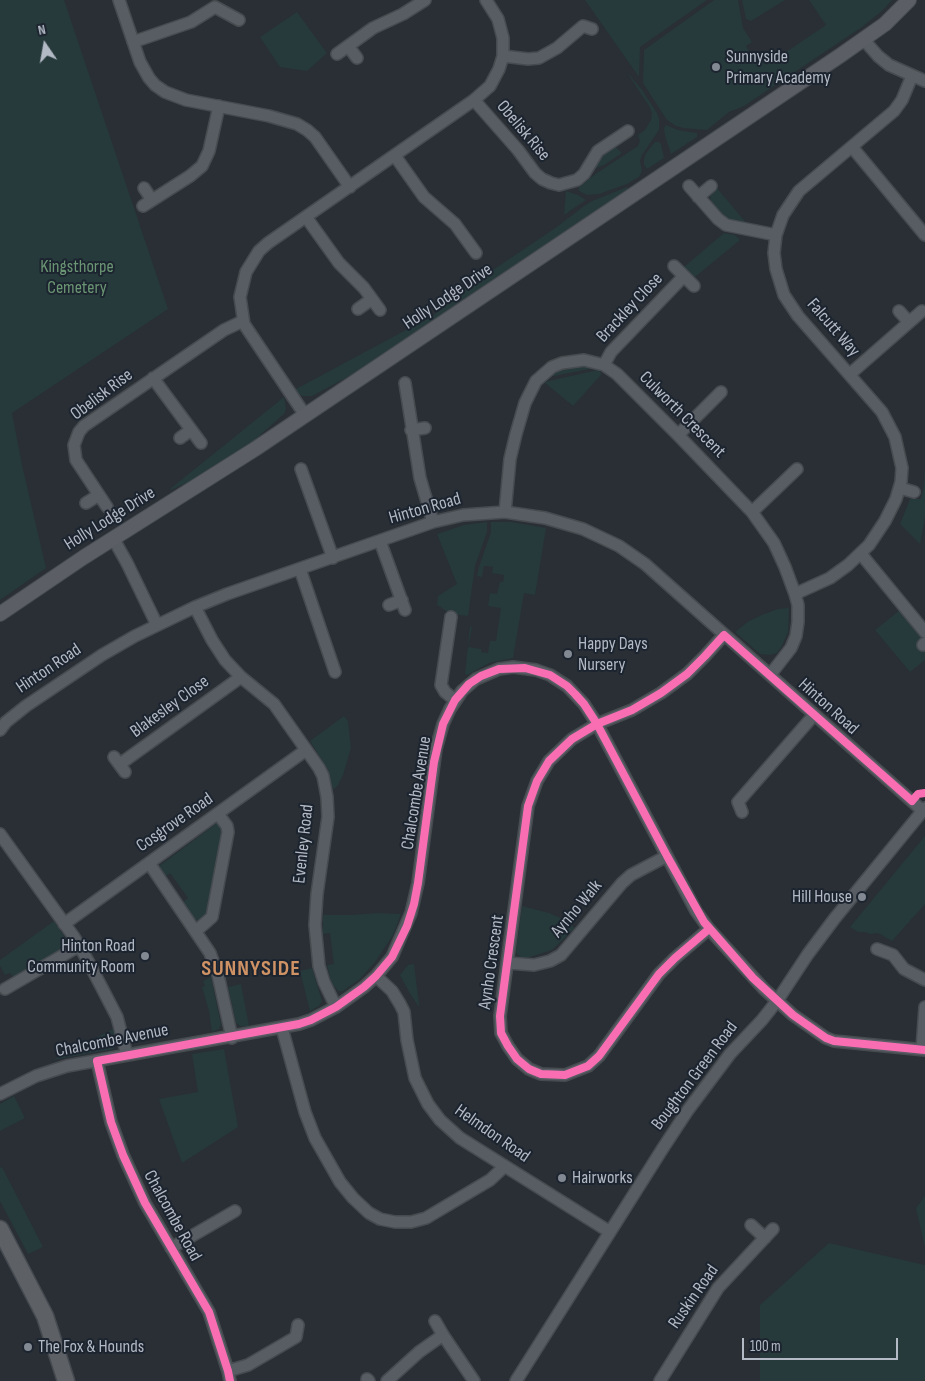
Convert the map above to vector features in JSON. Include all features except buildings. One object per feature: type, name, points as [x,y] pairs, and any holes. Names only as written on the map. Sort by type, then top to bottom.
[{"type":"highway","points":[[0,1229],[49,1326],[66,1381]]},
{"type":"main road","name":"Holly Lodge Drive","points":[[0,614],[113,538],[210,479],[864,40],[894,16],[909,0]]},
{"type":"street","points":[[119,0],[144,70],[155,85],[175,96],[282,119],[307,130],[315,137],[350,187]]},
{"type":"street","points":[[337,54],[373,28],[403,14],[425,0]]},
{"type":"street","name":"Obelisk Rise","points":[[305,415],[247,331],[243,321],[240,297],[242,284],[251,262],[268,242],[395,156],[474,100],[490,86],[503,56],[503,38],[501,25],[494,10],[486,0]]},
{"type":"street","points":[[133,42],[191,22],[215,7],[239,20]]},
{"type":"street","points":[[503,56],[528,59],[545,56],[558,48],[586,24]]},
{"type":"street","points":[[864,40],[883,61],[925,81]]},
{"type":"street","points":[[348,46],[357,58]]},
{"type":"street","name":"Falcutt Way","points":[[795,594],[830,578],[861,554],[879,532],[892,508],[900,488],[902,476],[901,459],[892,428],[877,405],[798,316],[784,295],[776,269],[774,253],[776,235],[783,215],[799,191],[894,111],[902,100],[912,76]]},
{"type":"street","name":"Obelisk Rise","points":[[474,100],[518,150],[535,173],[542,179],[559,185],[576,180],[584,174],[598,151],[628,131]]},
{"type":"street","points":[[144,188],[148,203],[202,166],[209,151],[220,106]]},
{"type":"street","points":[[618,138],[625,148]]},
{"type":"street","points":[[852,146],[924,232]]},
{"type":"street","points":[[395,156],[424,197],[455,224],[470,250]]},
{"type":"street","points":[[689,186],[718,219],[726,225],[776,235]]},
{"type":"street","points":[[698,197],[711,186]]},
{"type":"street","points":[[306,217],[339,263],[380,310]]},
{"type":"street","name":"Brackley Close","points":[[674,266],[694,286]]},
{"type":"street","name":"Brackley Close","points":[[604,365],[611,352],[684,276]]},
{"type":"street","points":[[358,309],[372,299]]},
{"type":"street","points":[[899,311],[909,322]]},
{"type":"street","points":[[850,374],[922,311]]},
{"type":"street","name":"Obelisk Rise","points":[[107,507],[76,460],[74,453],[76,438],[84,426],[224,330],[243,321]]},
{"type":"street","name":"Culworth Crescent","points":[[505,512],[510,459],[525,403],[536,381],[552,367],[562,363],[584,360],[604,365],[617,374],[752,512],[774,543],[795,594],[798,613],[796,636],[786,655],[770,675]]},
{"type":"street","name":"Obelisk Rise","points":[[153,378],[201,443]]},
{"type":"street","points":[[405,383],[420,478],[433,522]]},
{"type":"street","points":[[678,435],[721,392]]},
{"type":"street","points":[[412,430],[424,428]]},
{"type":"street","points":[[180,438],[191,430]]},
{"type":"street","points":[[301,469],[333,558]]},
{"type":"street","points":[[752,512],[797,469]]},
{"type":"street","points":[[900,488],[914,492]]},
{"type":"street","points":[[86,503],[99,494]]},
{"type":"street","name":"Hinton Road","points":[[0,730],[16,714],[115,647],[195,607],[433,522],[463,515],[505,512],[564,522],[619,546],[645,564],[924,810]]},
{"type":"street","points":[[113,538],[127,562],[157,625]]},
{"type":"street","points":[[380,541],[403,605],[389,604]]},
{"type":"street","points":[[861,554],[925,632]]},
{"type":"street","points":[[300,570],[335,672]]},
{"type":"street","name":"Evenley Road","points":[[195,607],[218,651],[241,677],[274,704],[321,773],[327,796],[326,833],[317,894],[315,925],[319,966],[324,982],[336,1007]]},
{"type":"street","points":[[451,617],[442,685],[445,692],[455,700]]},
{"type":"street","name":"Aynho Crescent","points":[[709,929],[659,974],[594,1061],[581,1070],[565,1075],[541,1074],[529,1069],[517,1059],[508,1046],[501,1033],[500,1024],[526,816],[533,789],[542,772],[556,753],[572,739],[597,724],[632,710],[661,694],[693,668],[724,635]]},
{"type":"street","name":"Chalcombe Avenue","points":[[0,1094],[46,1072],[127,1055],[232,1038],[311,1020],[336,1007],[364,987],[376,976],[392,956],[411,913],[418,883],[436,750],[443,724],[455,700],[469,684],[481,676],[499,669],[525,668],[550,675],[567,686],[584,704],[597,724],[696,911],[709,929],[777,1002],[826,1038],[834,1041],[923,1050]]},
{"type":"street","name":"Blakesley Close","points":[[120,764],[241,677]]},
{"type":"street","points":[[742,812],[738,802],[814,715]]},
{"type":"street","name":"Cosgrove Road","points":[[64,924],[306,750]]},
{"type":"street","name":"Boughton Green Road","points":[[516,1381],[663,1148],[698,1096],[734,1048],[777,1002],[808,954],[835,918],[924,810]]},
{"type":"street","points":[[196,931],[212,917],[228,832],[218,814]]},
{"type":"street","points":[[0,834],[79,946],[111,1005],[119,1024],[127,1055]]},
{"type":"street","name":"Aynho Walk","points":[[508,963],[534,965],[550,961],[562,955],[622,883],[631,875],[666,856]]},
{"type":"street","points":[[149,863],[210,954],[215,965],[232,1038]]},
{"type":"street","points":[[5,989],[79,946]]},
{"type":"street","points":[[877,949],[893,955],[904,969],[925,980]]},
{"type":"street","name":"Helmdon Road","points":[[376,976],[392,991],[402,1008],[413,1071],[419,1088],[440,1120],[454,1132],[505,1166],[610,1232]]},
{"type":"street","points":[[923,1050],[925,1007]]},
{"type":"street","points":[[282,1028],[305,1112],[315,1138],[340,1182],[368,1213],[380,1219],[395,1222],[411,1222],[426,1218],[490,1180],[505,1166]]},
{"type":"street","name":"Chalcombe Road","points":[[97,1061],[111,1122],[123,1155],[137,1186],[209,1312],[229,1376]]},
{"type":"street","points":[[171,1248],[235,1211]]},
{"type":"street","points":[[751,1225],[765,1238]]},
{"type":"street","name":"Ruskin Road","points":[[660,1381],[718,1288],[773,1229]]},
{"type":"street","points":[[435,1321],[474,1381]]},
{"type":"street","points":[[229,1376],[300,1340],[298,1325]]},
{"type":"street","points":[[387,1381],[419,1352],[443,1335]]},
{"type":"green space","name":"Kingsthorpe Cemetery","points":[[0,0],[64,0],[168,309],[12,413],[46,568],[0,600]]},
{"type":"green space","points":[[585,0],[707,0],[640,47],[639,77]]},
{"type":"green space","name":"Sunnyside Primary Academy","points":[[714,0],[738,0],[743,28],[752,42],[746,46],[752,56],[759,53],[767,65],[826,25],[809,0],[892,0],[862,27],[744,106],[729,112],[707,130],[683,128],[667,120],[643,83],[644,50]]},
{"type":"green space","points":[[742,0],[785,0],[751,21],[746,19]]},
{"type":"green space","points":[[297,12],[327,53],[307,71],[280,67],[260,37]]},
{"type":"green space","points":[[626,71],[642,90],[657,113],[659,130],[642,155],[640,161],[642,171],[639,177],[627,184],[599,194],[587,195],[579,191],[579,187],[638,146],[640,141],[638,135],[645,130],[651,120],[652,113],[649,106]]},
{"type":"green space","points":[[666,125],[678,130],[697,133],[697,137],[671,154],[665,136],[664,128]]},
{"type":"green space","points":[[655,142],[661,144],[664,158],[647,169],[644,165],[644,159],[646,153]]},
{"type":"green space","points":[[615,146],[622,153],[604,165],[593,169],[599,156]]},
{"type":"green space","points":[[627,187],[629,190],[357,372],[312,396],[303,396],[294,390],[434,315],[466,288],[554,229],[584,206]]},
{"type":"green space","points":[[716,187],[748,225],[726,221],[711,203],[710,194]]},
{"type":"green space","points":[[566,191],[586,200],[564,215]]},
{"type":"green space","points":[[724,233],[735,235],[740,240],[695,277],[684,267]]},
{"type":"green space","points":[[574,364],[599,367],[544,378],[554,371]]},
{"type":"green space","points":[[598,370],[601,375],[573,406],[544,382]]},
{"type":"green space","points":[[284,397],[286,409],[284,414],[243,450],[204,475],[170,489]]},
{"type":"green space","points":[[925,467],[925,517],[920,544],[900,524],[910,499],[921,499]]},
{"type":"green space","points":[[487,522],[487,532],[475,566],[468,616],[451,614],[437,605],[438,596],[457,584],[437,534],[464,525]]},
{"type":"green space","points":[[491,522],[511,522],[546,528],[535,595],[524,593],[513,658],[489,663],[467,675],[465,674],[470,626],[472,627],[468,647],[481,649],[481,652],[488,653],[490,641],[496,641],[501,608],[488,606],[490,593],[497,594],[504,575],[492,573],[493,567],[484,566],[482,577],[477,576],[491,532]]},
{"type":"green space","points":[[789,608],[788,632],[777,653],[770,655],[760,654],[735,632],[749,621],[764,614],[778,609]]},
{"type":"green space","points":[[900,610],[921,635],[921,640],[917,645],[921,649],[925,648],[925,660],[910,672],[875,630]]},
{"type":"green space","points":[[344,716],[348,721],[351,748],[343,775],[333,790],[328,770],[310,741]]},
{"type":"green space","points":[[219,823],[224,831],[206,917],[199,921],[192,918],[182,903],[188,898],[170,873],[164,878],[158,867]]},
{"type":"green space","points":[[925,836],[925,904],[892,941],[878,933],[858,932],[850,927]]},
{"type":"green space","points":[[522,906],[549,913],[565,920],[575,928],[552,950],[527,958],[521,957],[516,951]]},
{"type":"green space","points":[[401,914],[393,935],[375,962],[360,979],[343,991],[338,991],[332,984],[327,965],[334,964],[330,933],[323,934],[323,915]]},
{"type":"green space","points":[[54,921],[70,945],[69,948],[65,952],[59,951],[13,977],[10,973],[5,975],[0,966],[0,960]]},
{"type":"green space","points":[[414,964],[419,1007],[400,975],[408,965]]},
{"type":"green space","points":[[312,968],[322,1001],[319,1006],[310,1011],[300,971]]},
{"type":"green space","points":[[211,977],[221,1025],[219,1029],[212,1032],[209,1011],[202,987],[205,986],[203,981]]},
{"type":"green space","points":[[241,984],[249,1026],[240,1026],[236,1023],[228,987]]},
{"type":"green space","points":[[113,1029],[117,1043],[113,1049],[53,1060]]},
{"type":"green space","points":[[224,1049],[238,1127],[182,1163],[159,1099],[198,1092],[192,1054]]},
{"type":"green space","points":[[14,1096],[25,1118],[0,1131],[0,1104]]},
{"type":"green space","points":[[2,1167],[43,1247],[28,1254],[0,1201],[0,1168]]},
{"type":"green space","points":[[925,1196],[925,1247],[916,1208]]},
{"type":"green space","points":[[829,1243],[925,1265],[925,1381],[760,1381],[760,1305]]},
{"type":"cycle path","points":[[709,929],[659,974],[599,1056],[588,1066],[565,1075],[541,1074],[529,1069],[517,1059],[508,1046],[501,1033],[500,1016],[528,806],[537,781],[549,761],[572,739],[597,724],[632,710],[661,693],[687,674],[724,635],[912,801],[918,794],[925,793]]},
{"type":"cycle path","points":[[230,1381],[209,1312],[145,1203],[123,1155],[111,1122],[97,1061],[299,1024],[336,1007],[376,976],[392,957],[407,926],[414,904],[434,762],[443,724],[455,700],[469,684],[481,676],[499,669],[525,668],[550,675],[567,686],[575,694],[597,724],[704,922],[753,978],[793,1015],[826,1038],[834,1041],[925,1050]]},
{"type":"place","name":"Sunnyside Primary Academy","points":[[716,67]]},
{"type":"place","name":"Happy Days Nursery","points":[[568,654]]},
{"type":"place","name":"Hill House","points":[[862,897]]},
{"type":"place","name":"Hinton Road Community Room","points":[[145,956]]},
{"type":"place","name":"Hairworks","points":[[562,1178]]},
{"type":"place","name":"The Fox & Hounds","points":[[28,1347]]},
{"type":"district","name":"SUNNYSIDE","points":[[251,969]]}]
